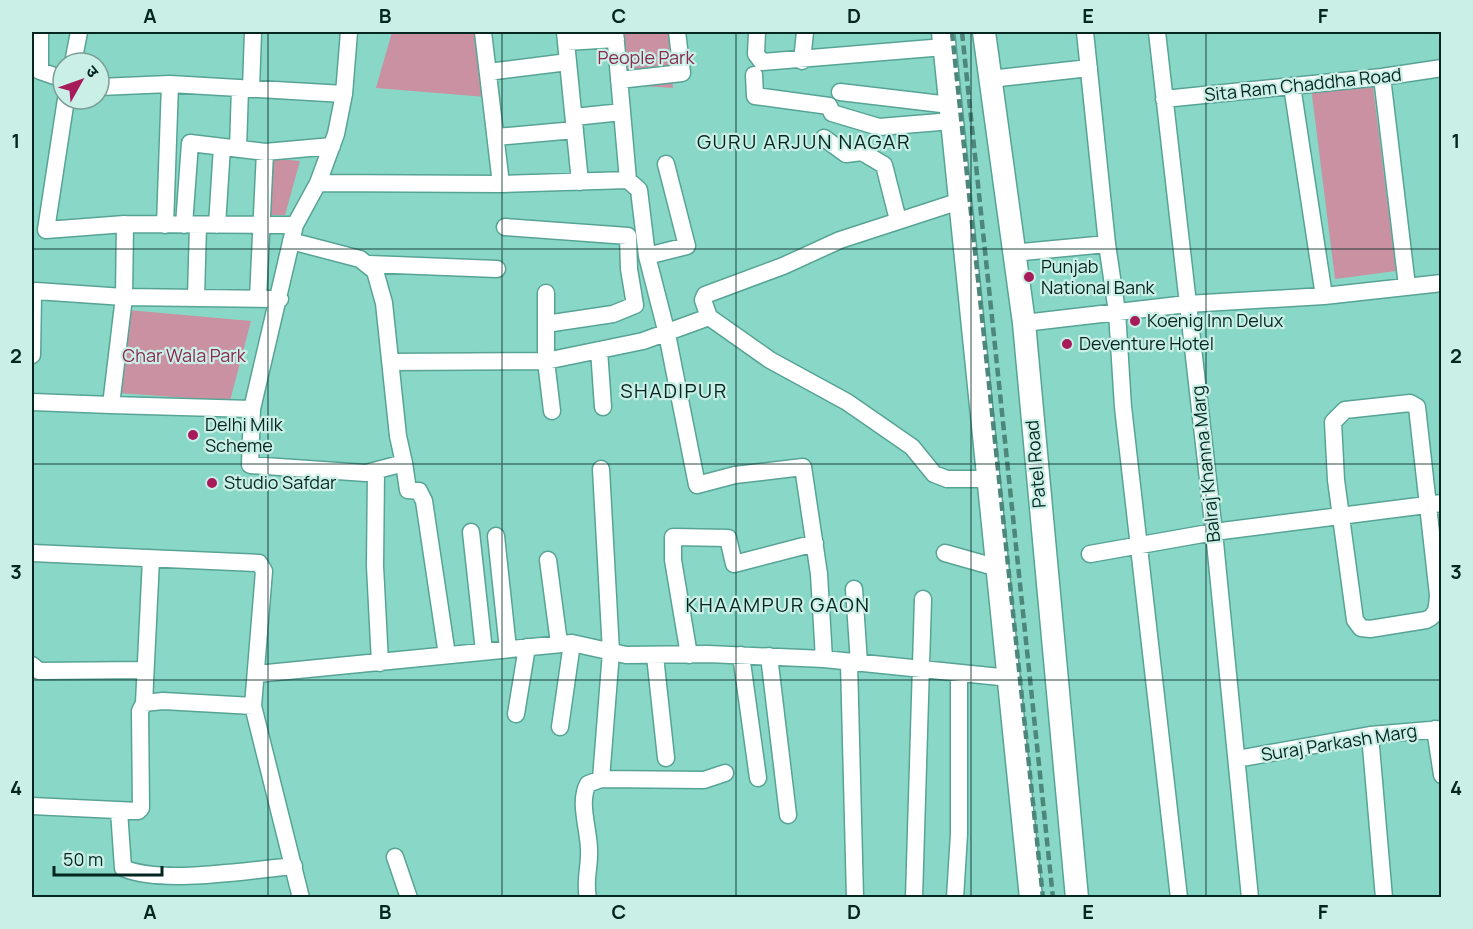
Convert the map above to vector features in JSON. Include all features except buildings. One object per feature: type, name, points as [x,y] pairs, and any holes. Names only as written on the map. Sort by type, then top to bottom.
[{"type":"main road","name":"Patel Road","points":[[984,32],[1012,253],[1024,323],[1077,897]]},
{"type":"main road","points":[[944,39],[1031,897]]},
{"type":"street","points":[[75,51],[79,32]]},
{"type":"street","points":[[217,225],[254,32]]},
{"type":"street","points":[[350,32],[344,94],[332,146],[318,183],[293,233],[280,299],[252,409],[250,465],[308,471],[366,473],[404,463]]},
{"type":"street","points":[[483,32],[501,184]]},
{"type":"street","points":[[619,80],[682,74],[677,32]]},
{"type":"street","points":[[757,32],[756,54],[762,62],[802,60],[944,39]]},
{"type":"street","points":[[802,60],[805,32]]},
{"type":"street","points":[[1085,32],[1179,897]]},
{"type":"street","name":"Balraj Khanna Marg","points":[[1157,32],[1214,532],[1250,897]]},
{"type":"street","points":[[37,33],[40,71],[51,75]]},
{"type":"street","points":[[580,182],[565,37],[615,35],[628,180],[639,190],[647,256],[667,334],[697,485],[735,475],[803,467],[823,613],[824,659]]},
{"type":"street","points":[[488,72],[568,62]]},
{"type":"street","points":[[990,79],[1089,68]]},
{"type":"street","name":"Sita Ram Chaddha Road","points":[[1164,99],[1382,77],[1442,68]]},
{"type":"street","points":[[754,75],[755,96],[829,106],[832,113],[879,127],[951,113]]},
{"type":"street","points":[[1382,77],[1407,286]]},
{"type":"street","points":[[165,225],[170,84]]},
{"type":"street","points":[[111,86],[170,84],[344,94]]},
{"type":"street","points":[[1292,86],[1324,296]]},
{"type":"street","points":[[840,92],[951,113]]},
{"type":"street","points":[[64,111],[39,231],[125,224],[260,225],[293,233],[369,264],[497,270]]},
{"type":"street","points":[[496,137],[622,112]]},
{"type":"street","points":[[824,138],[846,154],[862,152],[884,165],[898,220]]},
{"type":"street","points":[[196,297],[191,225],[190,143],[265,152],[332,146]]},
{"type":"street","points":[[258,298],[265,152]]},
{"type":"street","points":[[647,256],[687,246],[666,164]]},
{"type":"street","points":[[318,183],[501,184],[628,180]]},
{"type":"street","points":[[960,201],[840,240],[783,266],[705,295],[703,300],[709,317],[771,360],[847,402],[912,447],[934,474],[941,478],[989,479]]},
{"type":"street","points":[[111,405],[124,297],[125,224]]},
{"type":"street","points":[[505,227],[628,236],[635,305],[613,314],[546,324]]},
{"type":"street","points":[[1012,253],[1107,244]]},
{"type":"street","points":[[369,264],[375,271],[380,285],[391,362],[398,436],[408,490],[419,491],[424,501],[447,655]]},
{"type":"street","points":[[1024,323],[1187,304],[1324,296],[1442,283]]},
{"type":"street","points":[[32,355],[32,292],[124,297],[280,299]]},
{"type":"street","points":[[546,293],[546,361],[552,411]]},
{"type":"street","points":[[391,362],[546,361],[667,334],[709,317]]},
{"type":"street","points":[[599,350],[603,407]]},
{"type":"street","points":[[32,402],[252,409]]},
{"type":"street","points":[[1415,405],[1435,504],[1438,595],[1434,616],[1426,620],[1370,629],[1361,628],[1355,620],[1332,436],[1333,422],[1340,414],[1353,409],[1415,405]]},
{"type":"street","points":[[601,469],[611,652],[601,779]]},
{"type":"street","points":[[376,471],[375,566],[380,663]]},
{"type":"street","points":[[1090,554],[1214,532],[1435,504]]},
{"type":"street","points":[[471,532],[484,651]]},
{"type":"street","points":[[496,536],[508,649]]},
{"type":"street","points":[[690,655],[673,560],[673,537],[728,538],[734,564],[815,543]]},
{"type":"street","points":[[32,553],[215,560],[259,563],[262,566],[253,706],[301,897]]},
{"type":"street","points":[[945,553],[998,568]]},
{"type":"street","points":[[32,806],[135,812],[141,808],[140,711],[144,703],[151,559]]},
{"type":"street","points":[[548,560],[566,643],[560,727]]},
{"type":"street","points":[[854,589],[855,897]]},
{"type":"street","points":[[914,897],[923,599]]},
{"type":"street","points":[[256,674],[566,643],[611,652],[655,656],[741,655],[824,659],[1010,678]]},
{"type":"street","points":[[516,714],[527,647]]},
{"type":"street","points":[[741,655],[758,778]]},
{"type":"street","points":[[655,656],[666,758]]},
{"type":"street","points":[[769,656],[788,815]]},
{"type":"street","points":[[32,665],[39,671],[144,670]]},
{"type":"street","points":[[955,897],[959,834],[959,673]]},
{"type":"street","points":[[144,703],[163,701],[253,706]]},
{"type":"street","points":[[1438,729],[1442,775]]},
{"type":"street","name":"Suraj Parkash Marg","points":[[1236,759],[1370,735],[1438,729]]},
{"type":"street","points":[[1370,735],[1384,897]]},
{"type":"street","points":[[588,897],[585,882],[589,850],[584,793],[593,780],[704,780],[725,773]]},
{"type":"street","points":[[119,811],[123,868],[133,872],[182,875],[294,866]]},
{"type":"street","points":[[395,857],[409,897]]},
{"type":"green space","points":[[392,32],[482,32],[486,97],[376,88]]},
{"type":"green space","name":"People Park","points":[[619,32],[668,32],[673,88],[626,85]]},
{"type":"green space","points":[[1372,79],[1396,271],[1335,279],[1311,87]]},
{"type":"green space","points":[[269,158],[300,161],[285,215],[269,215]]},
{"type":"green space","name":"Char Wala Park","points":[[128,310],[251,321],[230,401],[119,393]]},
{"type":"railway","points":[[952,32],[1043,898]]},
{"type":"railway","points":[[962,32],[1053,898]]},
{"type":"place","name":"Punjab National Bank","points":[[1029,277]]},
{"type":"place","name":"Koenig Inn Delux","points":[[1135,321]]},
{"type":"place","name":"Deventure Hotel","points":[[1067,344]]},
{"type":"place","name":"Delhi Milk Scheme","points":[[193,435]]},
{"type":"place","name":"Studio Safdar","points":[[212,483]]},
{"type":"district","name":"GURU ARJUN NAGAR","points":[[804,142]]},
{"type":"district","name":"SHADIPUR","points":[[674,391]]},
{"type":"district","name":"KHAAMPUR GAON","points":[[778,605]]}]
